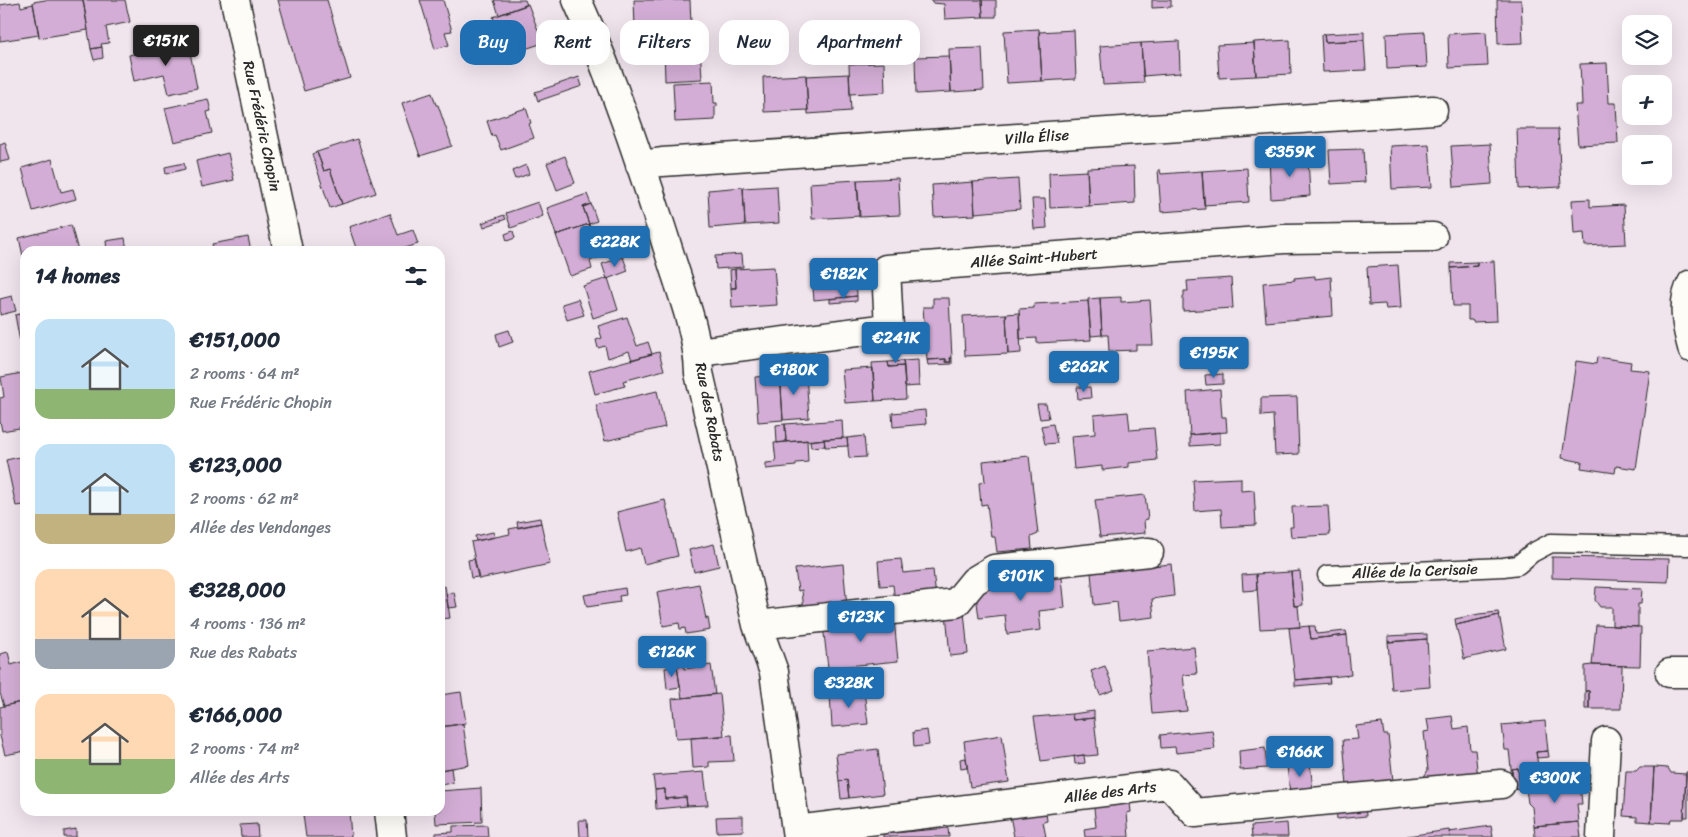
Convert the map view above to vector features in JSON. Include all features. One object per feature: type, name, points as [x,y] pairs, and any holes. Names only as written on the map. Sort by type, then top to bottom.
[{"type":"street","name":"Rue Frédéric Chopin","points":[[235,0],[287,246]]},
{"type":"street","name":"Rue des Rabats","points":[[577,0],[611,81],[640,165],[698,352],[699,373],[757,625],[774,672],[796,833]]},
{"type":"street","name":"Villa Élise","points":[[640,165],[1433,110]]},
{"type":"street","name":"Allée Saint-Hubert","points":[[698,352],[889,328],[886,269],[1284,239],[1433,236]]},
{"type":"street","points":[[757,625],[956,603],[974,581],[994,570],[1149,552]]},
{"type":"street","points":[[1600,837],[1606,741]]},
{"type":"street","name":"Allée des Arts","points":[[796,833],[1169,784],[1194,813],[1501,784]]},
{"type":"street","points":[[390,816],[392,837]]},
{"type":"lane","points":[[1688,280],[1684,286],[1680,310],[1688,352]]},
{"type":"lane","name":"Allée de la Cerisaie","points":[[1327,575],[1518,565],[1532,552],[1551,543],[1688,546]]},
{"type":"building","points":[[45,0],[83,0],[88,30],[39,38],[33,2]]},
{"type":"building","points":[[83,0],[125,0],[130,22],[106,27],[109,43],[101,44],[102,47],[91,49]]},
{"type":"building","points":[[278,0],[327,0],[350,78],[304,91]]},
{"type":"building","points":[[420,0],[443,0],[452,31],[445,32],[449,45],[435,49]]},
{"type":"building","points":[[494,0],[525,0],[527,5],[499,15]]},
{"type":"building","points":[[634,0],[690,0],[691,20],[635,20]]},
{"type":"building","points":[[932,0],[982,0],[983,17],[945,19],[944,4],[932,3]]},
{"type":"building","points":[[982,0],[996,0],[996,17],[983,17]]},
{"type":"building","points":[[1152,0],[1171,0],[1171,7],[1152,8]]},
{"type":"building","points":[[1497,0],[1521,0],[1523,43],[1498,44]]},
{"type":"building","points":[[20,2],[21,7],[33,4],[39,35],[0,41],[0,5]]},
{"type":"building","points":[[528,4],[536,25],[536,45],[526,49],[526,20],[494,20],[493,17]]},
{"type":"building","points":[[1039,29],[1042,81],[1007,83],[1004,31]]},
{"type":"building","points":[[1074,30],[1076,79],[1042,81],[1039,32]]},
{"type":"building","points":[[1364,32],[1364,40],[1325,42],[1324,34]]},
{"type":"building","points":[[1425,32],[1427,67],[1387,69],[1386,34]]},
{"type":"building","points":[[1486,32],[1488,66],[1449,68],[1448,34]]},
{"type":"building","points":[[1324,34],[1325,42],[1364,40],[1366,70],[1323,72],[1321,35]]},
{"type":"building","points":[[1290,40],[1291,74],[1256,76],[1254,42]]},
{"type":"building","points":[[1179,41],[1180,73],[1143,76],[1141,43]]},
{"type":"building","points":[[188,42],[197,88],[169,94],[164,74],[134,81],[129,55]]},
{"type":"building","points":[[1141,43],[1144,83],[1103,85],[1100,46]]},
{"type":"building","points":[[1254,43],[1256,76],[1219,78],[1217,45]]},
{"type":"building","points":[[102,47],[103,58],[94,60],[91,49]]},
{"type":"building","points":[[982,48],[984,90],[951,92],[949,49]]},
{"type":"building","points":[[949,56],[951,92],[916,94],[915,65],[920,65],[920,57]]},
{"type":"building","points":[[1607,63],[1609,103],[1616,103],[1618,143],[1578,145],[1575,105],[1582,105],[1580,64]]},
{"type":"building","points":[[665,65],[701,65],[702,79],[665,81]]},
{"type":"building","points":[[849,65],[884,65],[885,92],[850,94]]},
{"type":"building","points":[[849,74],[851,111],[808,114],[806,76]]},
{"type":"building","points":[[806,75],[808,110],[764,112],[763,77]]},
{"type":"building","points":[[579,77],[582,86],[538,101],[535,92]]},
{"type":"building","points":[[713,81],[714,103],[717,103],[715,107],[715,120],[675,122],[673,83]]},
{"type":"building","points":[[432,93],[452,146],[420,156],[402,103]]},
{"type":"building","points":[[208,99],[211,111],[207,112],[212,133],[174,142],[165,108]]},
{"type":"building","points":[[526,108],[534,138],[501,150],[495,135],[492,136],[487,121]]},
{"type":"building","points":[[1517,129],[1558,129],[1561,187],[1519,189]]},
{"type":"building","points":[[357,139],[376,193],[342,204],[330,169],[324,171],[317,152]]},
{"type":"building","points":[[5,142],[10,160],[0,162],[0,144]]},
{"type":"building","points":[[1429,144],[1432,187],[1392,189],[1390,146]]},
{"type":"building","points":[[1490,144],[1492,184],[1454,187],[1451,146]]},
{"type":"building","points":[[1363,149],[1365,182],[1331,184],[1329,150]]},
{"type":"building","points":[[317,152],[324,171],[330,169],[342,204],[330,208],[312,154]]},
{"type":"building","points":[[228,153],[234,180],[202,187],[196,161]]},
{"type":"building","points":[[565,156],[575,183],[557,190],[547,163]]},
{"type":"building","points":[[1308,156],[1310,196],[1271,199],[1269,159]]},
{"type":"building","points":[[52,159],[61,192],[73,189],[76,199],[33,211],[22,168]]},
{"type":"building","points":[[184,163],[185,169],[166,174],[165,167]]},
{"type":"building","points":[[526,165],[529,174],[515,179],[512,171]]},
{"type":"building","points":[[1134,166],[1135,203],[1089,206],[1087,168]]},
{"type":"building","points":[[1247,168],[1249,202],[1204,205],[1202,171]]},
{"type":"building","points":[[1158,170],[1160,170],[1161,174],[1202,171],[1205,209],[1161,212]]},
{"type":"building","points":[[1087,171],[1089,206],[1050,208],[1049,173]]},
{"type":"building","points":[[898,178],[900,215],[859,217],[857,180]]},
{"type":"building","points":[[1018,179],[1020,209],[975,213],[973,182]]},
{"type":"building","points":[[857,180],[860,216],[812,219],[810,183]]},
{"type":"building","points":[[973,182],[975,215],[934,217],[932,185]]},
{"type":"building","points":[[777,186],[779,223],[745,225],[743,188]]},
{"type":"building","points":[[743,187],[745,225],[710,228],[708,190]]},
{"type":"building","points":[[587,194],[591,204],[583,207],[589,224],[556,235],[547,208]]},
{"type":"building","points":[[1032,199],[1045,199],[1047,228],[1034,229]]},
{"type":"building","points":[[1590,199],[1590,207],[1624,205],[1626,244],[1585,246],[1584,233],[1574,234],[1572,200]]},
{"type":"building","points":[[538,202],[543,216],[511,228],[506,213]]},
{"type":"building","points":[[591,204],[597,221],[589,224],[583,207]]},
{"type":"building","points":[[390,213],[398,235],[413,230],[418,244],[412,246],[355,246],[349,227]]},
{"type":"building","points":[[504,215],[506,219],[484,227],[482,223]]},
{"type":"building","points":[[589,224],[600,257],[590,261],[592,269],[570,276],[556,235]]},
{"type":"building","points":[[71,225],[77,246],[21,246],[19,238]]},
{"type":"building","points":[[513,231],[515,238],[507,241],[505,234]]},
{"type":"building","points":[[248,237],[250,246],[213,246],[212,244]]},
{"type":"building","points":[[125,238],[126,246],[106,246],[106,241]]},
{"type":"building","points":[[742,254],[743,267],[716,269],[715,256]]},
{"type":"building","points":[[623,257],[628,271],[607,279],[602,264]]},
{"type":"building","points":[[1494,261],[1497,321],[1473,322],[1468,320],[1468,306],[1453,306],[1451,268],[1477,266],[1477,262]]},
{"type":"building","points":[[855,262],[857,296],[814,300],[811,265]]},
{"type":"building","points":[[1477,262],[1477,266],[1451,268],[1451,263]]},
{"type":"building","points":[[1398,265],[1401,308],[1386,309],[1385,304],[1369,305],[1367,267]]},
{"type":"building","points":[[774,267],[777,305],[732,308],[731,288],[736,288],[735,269]]},
{"type":"building","points":[[735,269],[736,288],[731,288],[730,270]]},
{"type":"building","points":[[1315,276],[1315,279],[1331,277],[1333,316],[1266,322],[1263,283]]},
{"type":"building","points":[[608,278],[618,310],[593,318],[583,286]]},
{"type":"building","points":[[1231,278],[1233,308],[1183,311],[1184,291],[1188,291],[1187,281]]},
{"type":"building","points":[[12,296],[16,311],[0,315],[0,299]]},
{"type":"building","points":[[857,296],[857,301],[830,303],[830,299]]},
{"type":"building","points":[[1121,297],[1121,302],[1150,300],[1153,345],[1136,345],[1136,350],[1109,351],[1108,335],[1102,335],[1100,298]]},
{"type":"building","points":[[933,298],[949,298],[951,362],[946,362],[946,359],[927,360],[923,307],[933,307]]},
{"type":"building","points":[[1100,298],[1102,335],[1091,336],[1088,299]]},
{"type":"building","points":[[578,299],[584,315],[567,320],[562,304]]},
{"type":"building","points":[[1088,301],[1091,340],[1037,343],[1037,338],[1020,339],[1019,309],[1034,308],[1034,304]]},
{"type":"building","points":[[1019,313],[1021,353],[1008,354],[1006,314]]},
{"type":"building","points":[[20,314],[20,342],[15,315]]},
{"type":"building","points":[[1006,314],[1008,354],[965,356],[963,316]]},
{"type":"building","points":[[627,317],[637,346],[648,342],[652,354],[632,360],[629,351],[608,358],[605,346],[598,348],[596,340],[602,338],[598,326]]},
{"type":"building","points":[[509,330],[513,342],[499,347],[496,334]]},
{"type":"building","points":[[659,352],[664,370],[623,381],[625,386],[595,394],[589,371]]},
{"type":"building","points":[[1597,357],[1631,362],[1630,369],[1650,371],[1636,469],[1616,466],[1615,473],[1581,468],[1582,462],[1562,458],[1576,361],[1596,364]]},
{"type":"building","points":[[950,358],[952,358],[952,364],[928,365],[927,360],[946,359],[946,362],[951,362]]},
{"type":"building","points":[[918,360],[919,386],[905,387],[903,361]]},
{"type":"building","points":[[903,361],[904,366],[889,367],[888,362]]},
{"type":"building","points":[[888,362],[889,367],[904,366],[906,399],[875,401],[872,363]]},
{"type":"building","points":[[873,368],[875,401],[845,403],[842,370]]},
{"type":"building","points":[[780,371],[793,371],[793,375],[806,374],[809,418],[783,420]]},
{"type":"building","points":[[780,371],[783,420],[758,422],[755,377],[767,376],[767,372]]},
{"type":"building","points":[[20,373],[20,428],[2,431],[0,398],[4,397],[1,377]]},
{"type":"building","points":[[1223,374],[1223,384],[1206,385],[1205,375]]},
{"type":"building","points":[[1077,387],[1090,387],[1091,398],[1078,399]]},
{"type":"building","points":[[1220,389],[1222,417],[1226,417],[1227,432],[1190,435],[1187,392]]},
{"type":"building","points":[[657,391],[665,427],[605,441],[596,405]]},
{"type":"building","points":[[1297,397],[1299,454],[1275,455],[1273,415],[1261,416],[1261,398]]},
{"type":"building","points":[[1037,404],[1046,404],[1049,418],[1040,419]]},
{"type":"building","points":[[925,410],[926,424],[893,427],[892,413]]},
{"type":"building","points":[[1128,412],[1130,430],[1154,428],[1157,460],[1129,463],[1129,467],[1102,470],[1102,466],[1074,469],[1071,436],[1095,434],[1094,415]]},
{"type":"building","points":[[842,420],[843,438],[786,442],[785,424]]},
{"type":"building","points":[[785,424],[786,442],[777,443],[776,425]]},
{"type":"building","points":[[1053,424],[1057,443],[1045,444],[1041,426]]},
{"type":"building","points":[[1220,432],[1220,444],[1190,446],[1190,435]]},
{"type":"building","points":[[864,436],[866,457],[849,458],[847,438]]},
{"type":"building","points":[[847,438],[848,446],[825,447],[824,439]]},
{"type":"building","points":[[824,439],[825,446],[811,447],[810,441]]},
{"type":"building","points":[[807,440],[808,462],[796,463],[796,466],[766,469],[766,463],[776,462],[774,443]]},
{"type":"building","points":[[1029,456],[1038,534],[1031,537],[1032,549],[997,552],[995,537],[991,537],[987,504],[981,505],[979,483],[985,482],[983,461]]},
{"type":"building","points":[[20,457],[20,506],[16,506],[6,460]]},
{"type":"building","points":[[1241,478],[1241,491],[1254,490],[1256,525],[1222,527],[1221,509],[1195,511],[1193,480]]},
{"type":"building","points":[[1145,495],[1148,519],[1144,520],[1145,533],[1100,537],[1095,500]]},
{"type":"building","points":[[665,500],[678,556],[644,564],[640,548],[626,552],[617,512]]},
{"type":"building","points":[[1328,506],[1330,535],[1291,537],[1290,527],[1293,527],[1292,507]]},
{"type":"building","points":[[540,518],[541,523],[518,528],[517,522]]},
{"type":"building","points":[[541,523],[550,564],[479,579],[471,542],[510,534],[509,529]]},
{"type":"building","points":[[493,532],[495,537],[476,541],[475,536]]},
{"type":"building","points":[[714,544],[719,566],[694,572],[689,550]]},
{"type":"building","points":[[1552,557],[1669,559],[1668,582],[1552,578]]},
{"type":"building","points":[[474,559],[478,577],[471,578],[468,560]]},
{"type":"building","points":[[901,559],[903,573],[933,570],[936,598],[895,602],[893,585],[880,586],[878,561]]},
{"type":"building","points":[[1144,562],[1144,567],[1171,564],[1174,596],[1152,599],[1154,617],[1119,621],[1117,602],[1094,605],[1091,573],[1117,570],[1117,566]]},
{"type":"building","points":[[843,564],[847,607],[804,612],[802,590],[798,591],[795,569]]},
{"type":"building","points":[[1300,571],[1303,605],[1294,606],[1291,572]]},
{"type":"building","points":[[1291,572],[1294,606],[1298,606],[1300,627],[1260,629],[1256,574]]},
{"type":"building","points":[[1256,574],[1257,590],[1243,591],[1242,575]]},
{"type":"building","points":[[1032,577],[1032,581],[1062,578],[1065,608],[1039,611],[1041,630],[1007,634],[1005,615],[979,618],[975,587],[1005,584],[1005,580]]},
{"type":"building","points":[[699,584],[710,630],[686,634],[685,628],[680,629],[679,623],[663,626],[657,592]]},
{"type":"building","points":[[445,586],[450,618],[445,618]]},
{"type":"building","points":[[1596,587],[1642,589],[1641,604],[1638,604],[1638,627],[1612,626],[1612,607],[1600,607],[1595,600]]},
{"type":"building","points":[[625,588],[626,595],[619,596],[620,602],[587,607],[584,595]]},
{"type":"building","points":[[454,592],[457,607],[448,608],[446,594]]},
{"type":"building","points":[[964,611],[968,654],[950,656],[946,613]]},
{"type":"building","points":[[1498,612],[1499,615],[1456,625],[1455,619]]},
{"type":"building","points":[[1499,615],[1506,649],[1464,659],[1456,625]]},
{"type":"building","points":[[894,618],[898,661],[828,668],[823,625]]},
{"type":"building","points":[[1596,625],[1641,627],[1640,666],[1592,665]]},
{"type":"building","points":[[1309,626],[1311,639],[1347,635],[1351,675],[1295,680],[1289,628]]},
{"type":"building","points":[[1309,626],[1315,626],[1316,634],[1346,631],[1347,635],[1311,639]]},
{"type":"building","points":[[1427,634],[1427,639],[1388,642],[1388,636]]},
{"type":"building","points":[[1427,639],[1430,687],[1392,690],[1388,642]]},
{"type":"building","points":[[1194,647],[1197,674],[1183,675],[1187,711],[1152,714],[1147,651]]},
{"type":"building","points":[[8,652],[11,665],[20,662],[20,702],[4,706],[0,693],[0,654]]},
{"type":"building","points":[[684,665],[684,669],[711,665],[715,694],[682,698],[677,666]]},
{"type":"building","points":[[677,666],[680,687],[667,689],[665,668]]},
{"type":"building","points":[[1105,666],[1114,690],[1100,695],[1091,671]]},
{"type":"building","points":[[1585,666],[1622,666],[1621,709],[1589,709],[1589,691],[1585,691]]},
{"type":"building","points":[[1329,677],[1330,683],[1295,686],[1295,680]]},
{"type":"building","points":[[864,691],[868,724],[832,727],[830,694]]},
{"type":"building","points":[[1585,691],[1589,691],[1589,709],[1585,709]]},
{"type":"building","points":[[461,692],[466,723],[445,726],[445,694]]},
{"type":"building","points":[[720,694],[724,736],[676,739],[672,699]]},
{"type":"building","points":[[20,702],[20,752],[5,755],[0,736],[0,707]]},
{"type":"building","points":[[1094,711],[1094,718],[1073,720],[1072,714]]},
{"type":"building","points":[[1072,714],[1073,720],[1094,718],[1098,755],[1041,761],[1034,717]]},
{"type":"building","points":[[1452,716],[1454,729],[1468,727],[1470,750],[1475,750],[1478,778],[1422,780],[1428,770],[1424,732],[1429,731],[1427,719]]},
{"type":"building","points":[[1545,721],[1548,751],[1536,752],[1538,766],[1532,767],[1532,773],[1544,772],[1546,787],[1520,789],[1518,768],[1512,769],[1512,777],[1509,750],[1505,750],[1502,725]]},
{"type":"building","points":[[1382,723],[1384,735],[1388,735],[1393,781],[1347,786],[1343,740],[1358,739],[1356,726]]},
{"type":"building","points":[[463,724],[469,765],[445,769],[445,726]]},
{"type":"building","points":[[927,730],[929,745],[914,747],[913,732]]},
{"type":"building","points":[[1212,730],[1215,749],[1176,753],[1175,747],[1161,748],[1160,735]]},
{"type":"building","points":[[732,735],[734,761],[709,762],[709,767],[693,768],[691,738]]},
{"type":"building","points":[[1002,735],[1009,782],[970,787],[964,741]]},
{"type":"building","points":[[1265,748],[1267,768],[1240,770],[1239,751]]},
{"type":"building","points":[[878,749],[883,794],[849,798],[847,780],[839,781],[836,754]]},
{"type":"building","points":[[1548,751],[1549,757],[1537,758],[1536,752]]},
{"type":"building","points":[[1084,755],[1085,763],[1075,764],[1074,756]]},
{"type":"building","points":[[966,758],[967,768],[961,769],[960,759]]},
{"type":"building","points":[[1310,763],[1313,789],[1290,792],[1287,766]]},
{"type":"building","points":[[1640,767],[1654,767],[1651,822],[1637,821],[1637,817],[1623,816],[1626,771],[1636,771]]},
{"type":"building","points":[[1654,767],[1668,768],[1671,773],[1686,774],[1684,819],[1671,819],[1670,823],[1651,822]]},
{"type":"building","points":[[451,768],[453,783],[445,784],[445,769]]},
{"type":"building","points":[[1518,768],[1520,789],[1513,790],[1512,769]]},
{"type":"building","points":[[704,772],[708,805],[687,806],[686,797],[665,799],[665,789],[655,790],[653,776]]},
{"type":"building","points":[[1686,772],[1688,772],[1688,817],[1684,817]]},
{"type":"building","points":[[847,780],[849,798],[841,799],[839,781]]},
{"type":"building","points":[[1580,784],[1582,804],[1577,804],[1579,822],[1534,826],[1532,807],[1528,803],[1526,789]]},
{"type":"building","points":[[481,788],[482,822],[436,824],[435,816],[445,816],[445,791]]},
{"type":"building","points":[[665,789],[665,799],[686,797],[687,806],[656,809],[655,790]]},
{"type":"building","points":[[1129,795],[1131,812],[1127,813],[1129,837],[1085,837],[1084,829],[1096,827],[1093,799]]},
{"type":"building","points":[[1045,804],[1047,821],[1043,822],[1046,837],[1014,837],[1010,815]]},
{"type":"building","points":[[1365,804],[1366,816],[1337,819],[1336,807]]},
{"type":"building","points":[[303,816],[349,816],[351,837],[306,837]]},
{"type":"building","points":[[743,816],[743,831],[717,832],[716,817]]},
{"type":"building","points":[[579,820],[587,820],[588,837],[580,837]]},
{"type":"building","points":[[1579,822],[1581,837],[1535,837],[1534,826]]},
{"type":"building","points":[[1287,823],[1288,837],[1252,837],[1251,826]]},
{"type":"building","points":[[257,824],[258,837],[241,837],[240,825]]},
{"type":"building","points":[[487,825],[488,837],[436,837],[436,833],[453,832],[453,826]]},
{"type":"building","points":[[1491,826],[1493,837],[1450,837],[1449,832]]},
{"type":"building","points":[[948,828],[949,837],[883,837],[883,834]]},
{"type":"building","points":[[76,829],[76,837],[64,837],[64,831]]},
{"type":"building","points":[[1449,830],[1450,837],[1407,837],[1407,836]]}]
